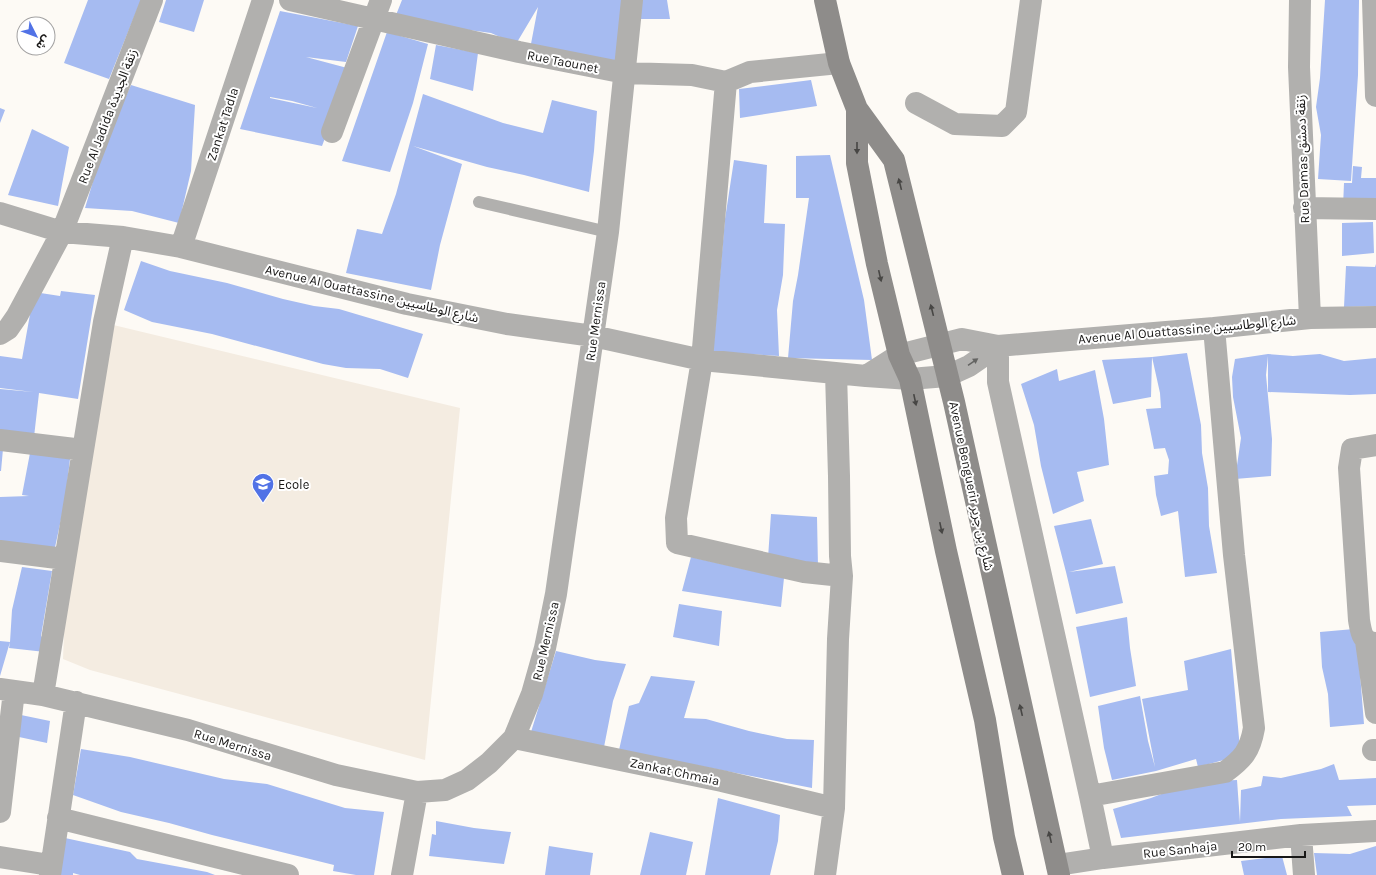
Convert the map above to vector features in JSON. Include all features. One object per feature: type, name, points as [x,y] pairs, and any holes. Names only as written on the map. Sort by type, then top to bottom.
[{"type":"main road","name":"Avenue Benguerir شارع بن جرير","points":[[825,0],[839,63],[857,109],[894,160],[940,344],[1058,870]]},
{"type":"main road","name":"Avenue Benguerir شارع بن جرير","points":[[857,109],[857,163],[877,264],[899,355],[910,379],[946,551],[984,720],[1012,875]]},
{"type":"street","name":"Rue Al Jadida زنقة الجديدة","points":[[0,334],[8,329],[17,316],[62,232],[152,0]]},
{"type":"street","name":"Zankat Tadla","points":[[181,247],[263,0]]},
{"type":"street","name":"Rue Taounet","points":[[290,0],[377,10],[519,52],[625,73],[692,75],[726,82]]},
{"type":"street","name":"Rue Mernissa","points":[[7,690],[43,695],[76,702],[188,730],[336,775],[417,792],[445,790],[467,780],[489,763],[514,738],[532,694],[545,648],[556,594],[608,232],[632,0]]},
{"type":"street","points":[[916,103],[955,124],[1002,126],[1016,112],[1031,0]]},
{"type":"street","name":"Rue Damas زنقة دمشق","points":[[1300,0],[1299,67],[1310,318]]},
{"type":"street","points":[[1373,0],[1376,96]]},
{"type":"street","points":[[332,132],[377,10]]},
{"type":"street","points":[[839,63],[750,72],[726,82],[702,360],[676,518],[677,544],[804,572],[842,576]]},
{"type":"street","points":[[1304,208],[1376,209]]},
{"type":"street","name":"Avenue Al Ouattassine شارع الوطاسيين","points":[[0,213],[62,232],[123,237],[181,247],[407,304],[507,324],[593,336],[702,360],[910,379],[947,376],[969,366],[998,346]]},
{"type":"street","points":[[43,695],[104,322],[123,237]]},
{"type":"street","name":"Avenue Al Ouattassine شارع الوطاسيين","points":[[866,376],[899,355],[962,339],[998,346],[1214,328],[1310,318],[1376,317]]},
{"type":"street","points":[[1090,796],[1225,772],[1238,762],[1246,753],[1252,741],[1254,728],[1234,555],[1214,328]]},
{"type":"street","points":[[998,346],[998,382],[1103,858]]},
{"type":"street","points":[[825,875],[834,808],[838,639],[842,576],[840,556],[836,373]]},
{"type":"street","points":[[0,440],[83,450]]},
{"type":"street","points":[[1376,445],[1352,449],[1349,468],[1359,620],[1362,635],[1371,642],[1376,713]]},
{"type":"street","points":[[0,551],[65,559]]},
{"type":"street","points":[[0,812],[7,690]]},
{"type":"street","points":[[0,857],[50,870],[76,702]]},
{"type":"street","name":"Zankat Chmaia","points":[[514,738],[722,781],[834,808]]},
{"type":"street","points":[[402,875],[417,792]]},
{"type":"street","points":[[58,818],[288,875]]},
{"type":"street","name":"Rue Sanhaja","points":[[1058,870],[1103,858],[1301,835],[1376,830]]},
{"type":"street","points":[[1301,835],[1304,875]]},
{"type":"lane","points":[[479,202],[608,232]]},
{"type":"shaded area","name":"Ecole","points":[[105,323],[460,408],[425,760],[90,670],[63,659],[67,559]]},
{"type":"building","points":[[88,0],[141,0],[109,79],[64,63]]},
{"type":"building","points":[[166,0],[204,0],[194,32],[159,22]]},
{"type":"building","points":[[402,0],[622,0],[620,62],[530,49],[538,7],[516,44],[491,33],[440,26],[396,15]]},
{"type":"building","points":[[639,0],[667,0],[670,19],[638,19]]},
{"type":"building","points":[[1325,0],[1359,0],[1358,75],[1351,181],[1318,179],[1321,135],[1316,107],[1320,78]]},
{"type":"building","points":[[280,11],[358,26],[346,62],[306,57],[351,69],[322,146],[240,129]],"holes":[[[270,97],[292,101],[317,108]]]},
{"type":"building","points":[[387,32],[428,44],[413,103],[390,172],[342,161]]},
{"type":"building","points":[[436,45],[478,53],[473,91],[430,79]]},
{"type":"building","points":[[811,80],[817,106],[740,118],[739,89]]},
{"type":"building","points":[[131,85],[195,105],[191,171],[179,223],[132,211],[85,208],[103,148]]},
{"type":"building","points":[[423,94],[503,123],[543,133],[552,100],[597,111],[589,192],[487,167],[413,146],[462,164],[440,245],[431,290],[346,273],[357,229],[382,234],[396,194]]},
{"type":"building","points":[[0,108],[5,110],[0,123]]},
{"type":"building","points":[[32,129],[69,147],[58,206],[8,195]]},
{"type":"building","points":[[830,155],[864,300],[872,360],[788,358],[793,301],[809,198],[796,198],[796,156]]},
{"type":"building","points":[[734,160],[767,165],[764,223],[785,224],[783,275],[777,310],[779,356],[713,352],[725,219]]},
{"type":"building","points":[[1353,166],[1362,167],[1361,178],[1376,178],[1376,208],[1343,207],[1344,183],[1352,183]]},
{"type":"building","points":[[1373,222],[1374,253],[1342,256],[1342,223]]},
{"type":"building","points":[[141,261],[170,271],[227,283],[283,299],[314,306],[339,309],[423,334],[408,378],[380,369],[346,368],[323,364],[212,334],[152,322],[124,310]]},
{"type":"building","points":[[1376,264],[1376,306],[1344,307],[1346,266],[1375,267]]},
{"type":"building","points":[[61,291],[95,295],[78,399],[39,393],[34,437],[0,435],[0,389],[33,392],[0,388],[0,356],[22,359],[34,292],[60,296]]},
{"type":"building","points":[[1187,353],[1201,425],[1202,453],[1208,488],[1209,526],[1217,573],[1185,577],[1178,511],[1161,516],[1156,495],[1154,476],[1168,474],[1169,460],[1165,448],[1154,449],[1146,409],[1161,408],[1160,393],[1152,357]]},
{"type":"building","points":[[1268,354],[1293,356],[1320,354],[1344,361],[1376,358],[1376,394],[1350,395],[1268,392],[1268,356],[1266,375],[1272,439],[1271,476],[1235,479],[1241,438],[1233,397],[1232,377],[1235,359]]},
{"type":"building","points":[[1152,357],[1151,397],[1113,404],[1102,360]]},
{"type":"building","points":[[1057,369],[1059,381],[1095,370],[1104,419],[1109,465],[1077,472],[1084,501],[1053,514],[1041,466],[1034,425],[1021,384]]},
{"type":"building","points":[[0,448],[3,449],[1,471],[0,471]]},
{"type":"building","points":[[30,453],[70,459],[65,501],[54,552],[0,545],[0,497],[29,496],[22,495]]},
{"type":"building","points":[[771,514],[817,517],[818,567],[768,558]]},
{"type":"building","points":[[1091,519],[1103,564],[1069,572],[1115,566],[1123,603],[1076,614],[1054,526]]},
{"type":"building","points":[[691,557],[784,578],[781,607],[682,591]]},
{"type":"building","points":[[22,567],[52,571],[41,636],[45,640],[45,652],[9,648],[12,610]]},
{"type":"building","points":[[679,604],[722,611],[719,646],[673,637]]},
{"type":"building","points":[[1127,617],[1136,686],[1090,697],[1076,627]]},
{"type":"building","points":[[1354,629],[1359,661],[1364,724],[1330,727],[1328,694],[1322,667],[1320,632]]},
{"type":"building","points":[[0,641],[10,642],[0,676]]},
{"type":"building","points":[[1231,649],[1239,749],[1231,758],[1198,767],[1196,759],[1156,771],[1112,780],[1104,748],[1098,706],[1140,696],[1148,741],[1155,767],[1142,699],[1188,690],[1184,661]]},
{"type":"building","points":[[556,651],[595,660],[626,664],[613,701],[604,747],[531,732]]},
{"type":"building","points":[[651,676],[695,681],[684,718],[706,719],[749,731],[787,739],[814,740],[812,788],[619,750],[629,706],[639,703]]},
{"type":"building","points":[[21,715],[50,721],[47,743],[19,737]]},
{"type":"building","points":[[81,749],[130,757],[224,779],[267,784],[345,808],[384,812],[374,875],[356,875],[333,871],[334,865],[121,812],[73,795]]},
{"type":"building","points":[[1334,764],[1339,780],[1376,778],[1376,805],[1347,806],[1352,816],[1281,819],[1121,838],[1113,809],[1151,798],[1177,788],[1215,781],[1237,780],[1240,822],[1241,790],[1261,786],[1263,776],[1281,778],[1321,769]]},
{"type":"building","points":[[718,798],[780,815],[778,841],[770,875],[705,875]]},
{"type":"building","points":[[436,821],[474,828],[511,832],[504,864],[429,856],[432,834],[436,835]]},
{"type":"building","points":[[650,832],[693,842],[686,875],[640,875]]},
{"type":"building","points":[[65,838],[130,852],[137,859],[207,872],[215,875],[80,875],[73,873],[73,875],[58,875]]},
{"type":"building","points":[[549,846],[593,853],[590,875],[545,875]]},
{"type":"building","points":[[1376,846],[1376,875],[1317,875],[1314,853],[1350,854]]},
{"type":"building","points":[[1282,856],[1287,875],[1244,875],[1241,861]]},
{"type":"place","name":"Ecole","points":[[263,504]]}]
